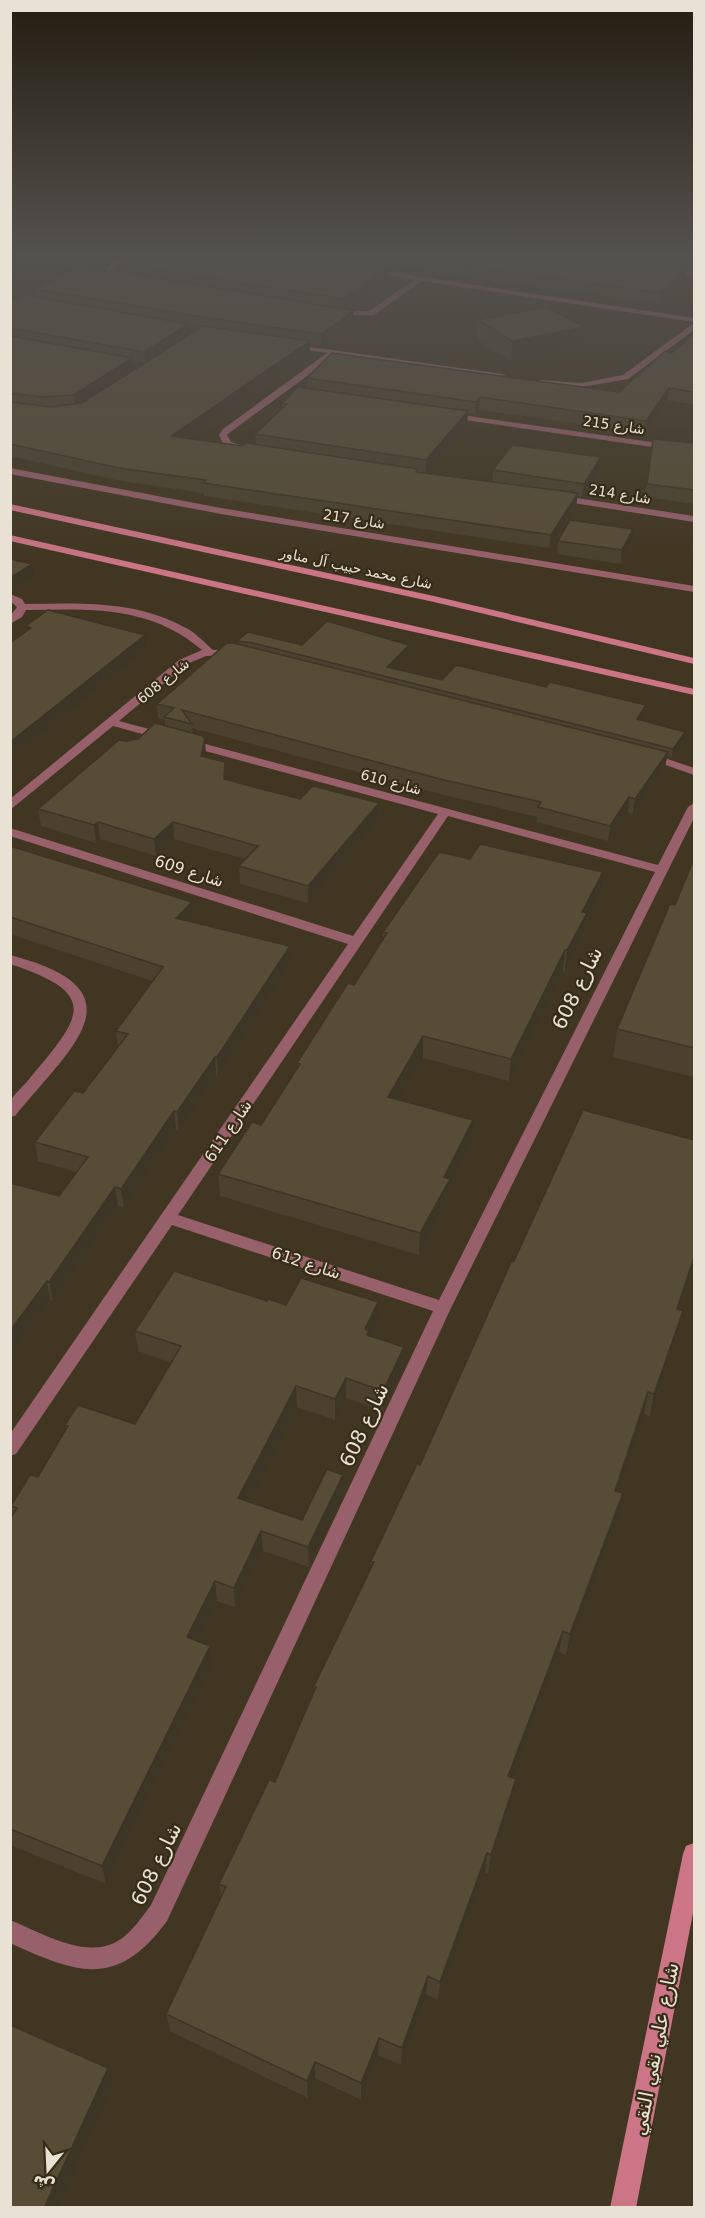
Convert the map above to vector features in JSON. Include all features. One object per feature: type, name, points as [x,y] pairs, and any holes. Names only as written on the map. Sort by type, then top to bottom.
[{"type":"main road","name":"شارع محمد حبيب آل مناور","points":[[10,507],[434,599],[694,661]]},
{"type":"main road","points":[[10,538],[694,692]]},
{"type":"main road","name":"شارع علي نقي النقي","points":[[623,2208],[694,1854]]},
{"type":"street","points":[[256,452],[227,444],[223,435],[326,359]]},
{"type":"street","points":[[373,359],[509,377]]},
{"type":"street","points":[[532,380],[582,385],[605,382],[624,377],[650,359]]},
{"type":"street","points":[[281,392],[293,393]]},
{"type":"street","name":"شارع 215","points":[[432,413],[691,450]]},
{"type":"street","points":[[691,450],[694,442]]},
{"type":"street","name":"شارع 217","points":[[10,471],[221,511],[694,589]]},
{"type":"street","name":"شارع 214","points":[[543,496],[694,519]]},
{"type":"street","points":[[10,597],[18,601],[22,607]]},
{"type":"street","points":[[10,621],[18,615],[22,607]]},
{"type":"street","points":[[22,607],[96,607],[138,613],[181,629],[210,652]]},
{"type":"street","name":"شارع 608","points":[[10,806],[183,662],[210,652],[233,651],[253,655]]},
{"type":"street","name":"شارع 610","points":[[112,722],[661,870]]},
{"type":"street","points":[[639,753],[683,766],[694,772]]},
{"type":"street","name":"شارع 608","points":[[10,1931],[68,1956],[86,1959],[103,1958],[120,1952],[136,1942],[159,1913],[444,1308],[694,807]]},
{"type":"street","name":"شارع 611","points":[[10,1449],[445,812]]},
{"type":"street","name":"شارع 609","points":[[10,832],[357,942]]},
{"type":"street","points":[[10,959],[48,972],[69,985],[80,1002],[82,1013],[74,1035],[10,1112]]},
{"type":"street","name":"شارع 612","points":[[168,1218],[444,1308]]},
{"type":"building","points":[[10,359],[131,359],[74,395],[43,397],[10,393]]},
{"type":"building","points":[[152,359],[284,359],[171,436],[242,446],[246,443],[418,469],[416,472],[578,493],[551,535],[203,483],[206,480],[119,468],[10,444],[10,402],[51,407],[82,403]]},
{"type":"building","points":[[326,359],[373,359],[619,392],[657,359],[694,359],[694,392],[669,388],[646,421],[480,397],[476,402],[307,378]]},
{"type":"building","points":[[298,387],[468,411],[426,460],[255,434],[287,404],[282,403]]},
{"type":"building","points":[[653,439],[694,443],[694,490],[647,484]]},
{"type":"building","points":[[512,445],[601,457],[584,484],[493,470]]},
{"type":"building","points":[[570,520],[633,529],[622,550],[558,541]]},
{"type":"building","points":[[10,559],[32,564],[10,578]]},
{"type":"building","points":[[48,610],[145,635],[10,742],[10,643],[31,628],[26,626]]},
{"type":"building","points":[[327,621],[409,645],[387,667],[442,680],[456,665],[546,687],[550,682],[646,705],[637,719],[685,732],[673,749],[253,643],[237,641],[248,632],[302,645]]},
{"type":"building","points":[[227,643],[668,752],[635,799],[629,797],[610,826],[538,807],[541,802],[444,780],[182,710],[192,724],[164,717],[174,708],[157,704]]},
{"type":"building","points":[[155,723],[203,736],[205,739],[201,756],[225,762],[224,779],[300,799],[313,786],[379,803],[308,886],[239,866],[258,846],[173,822],[154,839],[98,822],[94,825],[38,809],[119,740],[138,739]]},
{"type":"building","points":[[480,844],[603,872],[582,912],[587,913],[565,950],[511,1059],[423,1036],[388,1097],[473,1120],[444,1177],[450,1179],[420,1233],[218,1174],[252,1122],[261,1125],[348,983],[354,985],[387,933],[383,932],[439,852],[470,859]]},
{"type":"building","points":[[10,846],[192,902],[176,918],[290,946],[217,1057],[177,1112],[174,1111],[121,1189],[115,1187],[49,1282],[47,1281],[10,1331],[10,1183],[59,1196],[88,1157],[35,1142],[74,1091],[83,1093],[128,1034],[116,1031],[163,967],[10,917]]},
{"type":"building","points":[[694,859],[694,1048],[617,1029],[670,904],[675,905]]},
{"type":"building","points":[[583,1110],[694,1140],[694,1257],[677,1309],[683,1311],[654,1394],[648,1392],[615,1491],[623,1493],[570,1634],[563,1631],[508,1776],[516,1779],[491,1855],[487,1853],[440,1982],[428,1976],[402,2048],[379,2038],[361,2083],[315,2062],[307,2081],[166,2014],[226,1887],[219,1884],[269,1780],[275,1782],[316,1687],[314,1686],[374,1562],[371,1561],[417,1464],[420,1465],[512,1260],[514,1261]]},
{"type":"building","points":[[174,1271],[286,1305],[301,1278],[378,1302],[365,1329],[369,1331],[367,1335],[404,1347],[383,1391],[346,1378],[335,1399],[296,1386],[238,1498],[302,1520],[327,1469],[343,1475],[308,1547],[261,1531],[234,1588],[215,1581],[187,1637],[210,1646],[102,1866],[10,1829],[10,1519],[17,1508],[11,1506],[30,1475],[38,1477],[78,1405],[135,1424],[181,1346],[135,1331]]},
{"type":"building","points":[[10,2025],[108,2068],[44,2208],[10,2208]]}]
